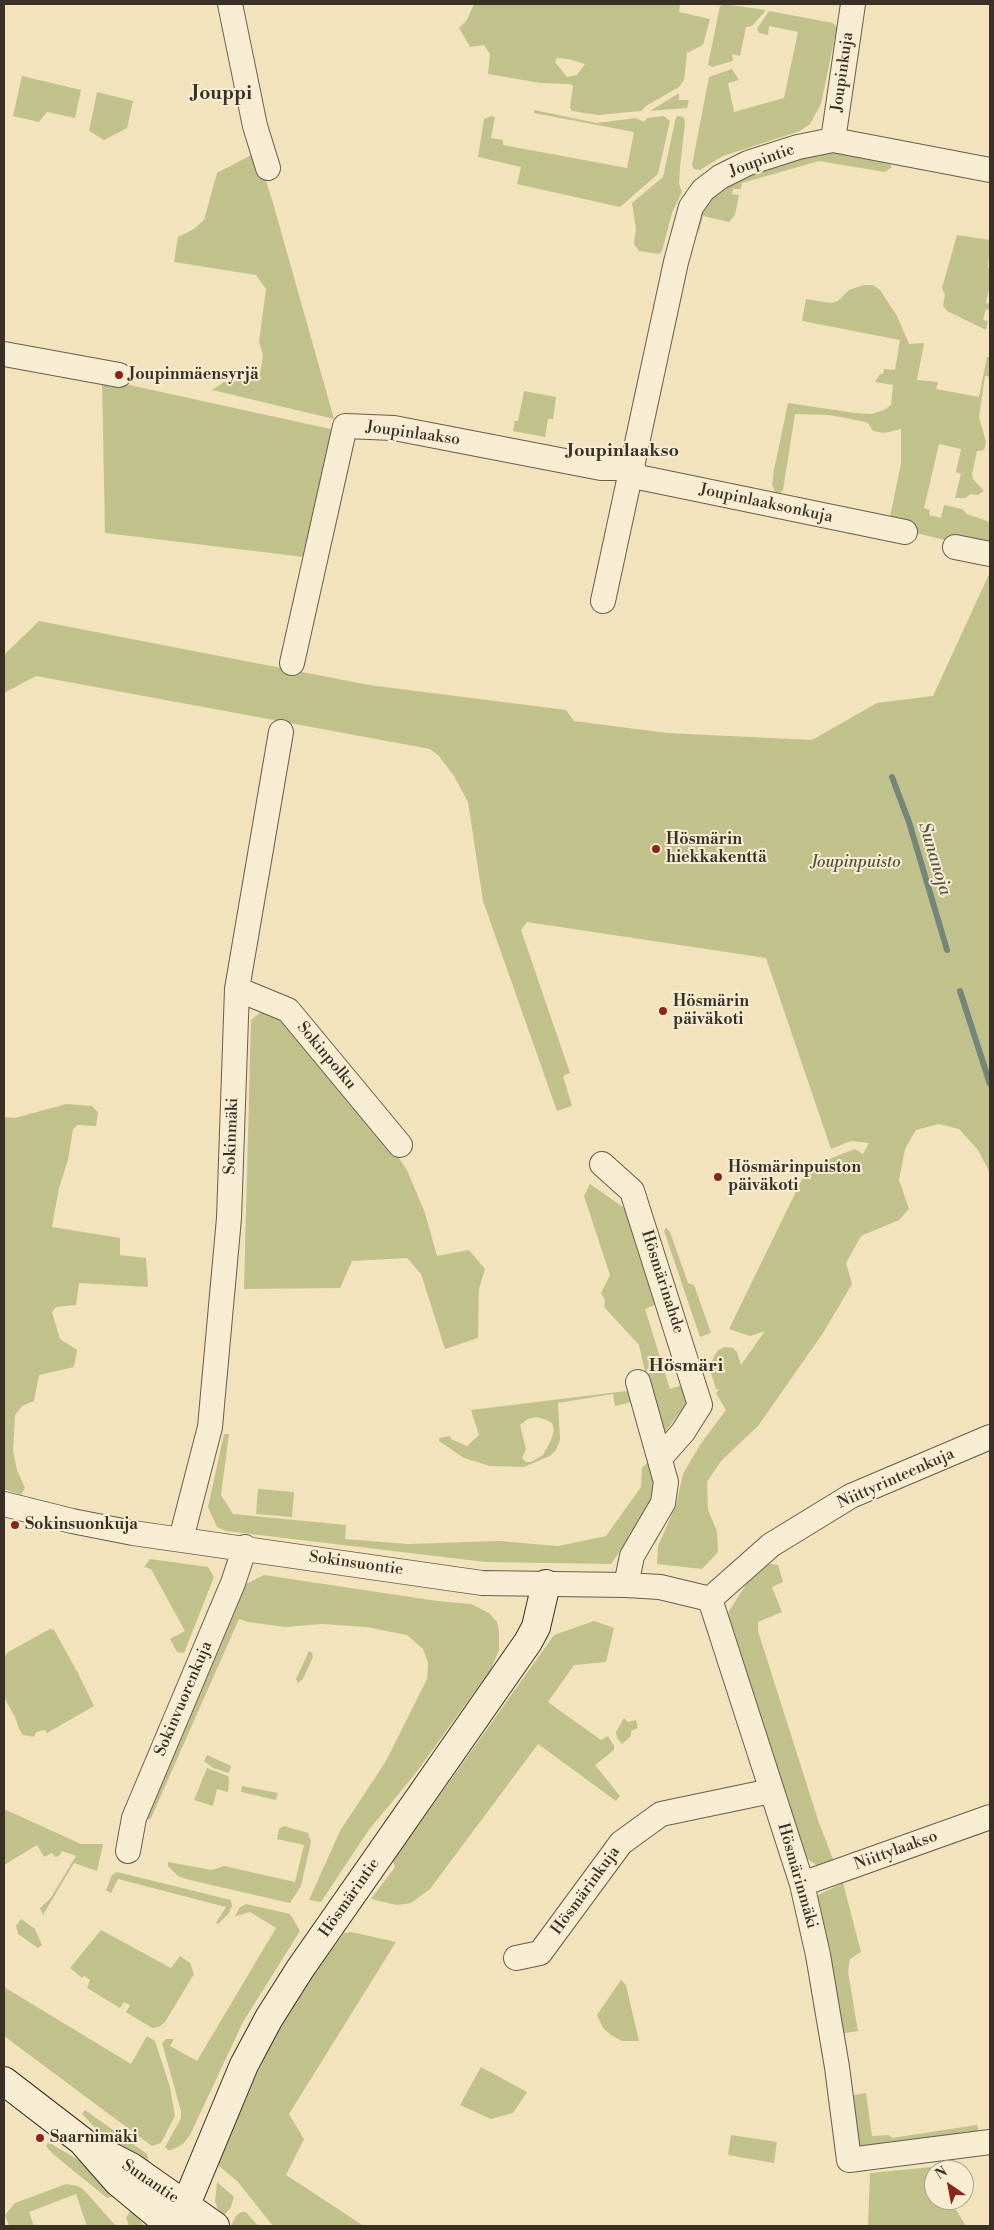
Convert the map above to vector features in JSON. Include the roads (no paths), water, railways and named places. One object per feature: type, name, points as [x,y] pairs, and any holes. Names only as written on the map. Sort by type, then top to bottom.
[{"type":"street","points":[[230,4],[255,126],[268,168]]},
{"type":"street","name":"Joupinkuja","points":[[833,140],[853,4]]},
{"type":"street","name":"Joupintie","points":[[604,601],[676,262],[691,208],[703,190],[720,177],[748,163],[798,147],[833,140],[990,170]]},
{"type":"street","points":[[4,354],[119,375]]},
{"type":"street","name":"Joupinlaakso","points":[[292,664],[345,426],[394,428],[601,468],[632,468]]},
{"type":"street","name":"Joupinlaaksonkuja","points":[[632,468],[638,477],[905,532]]},
{"type":"street","points":[[955,547],[990,554]]},
{"type":"street","name":"Sokinmäki","points":[[181,1539],[210,1427],[229,1218],[237,989],[281,732]]},
{"type":"street","name":"Sokinpolku","points":[[237,989],[288,1010],[400,1145]]},
{"type":"street","name":"Hösmärinahde","points":[[602,1164],[632,1191],[700,1405],[683,1432],[660,1458]]},
{"type":"street","points":[[626,1585],[632,1556],[663,1502],[666,1482],[638,1382]]},
{"type":"street","name":"Niittyrinteenkuja","points":[[710,1599],[771,1545],[851,1496],[990,1437]]},
{"type":"street","name":"Sokinsuontie","points":[[4,1504],[80,1523],[482,1583],[626,1585],[660,1588],[710,1599]]},
{"type":"street","name":"Sokinvuorenkuja","points":[[128,1852],[134,1818],[233,1582],[245,1547]]},
{"type":"street","name":"Hösmärintie","points":[[178,2220],[244,2065],[269,2018],[300,1969],[528,1642],[536,1627],[546,1584]]},
{"type":"street","name":"Hösmärinmäki","points":[[710,1599],[802,1884],[820,1964],[849,2160],[990,2142]]},
{"type":"street","name":"Hösmärinkuja","points":[[516,1958],[540,1953],[621,1843],[661,1814],[772,1791]]},
{"type":"street","name":"Niittylaakso","points":[[802,1884],[990,1817]]},
{"type":"street","name":"Sunantie","points":[[4,2081],[82,2141],[118,2182],[178,2220],[215,2226]]},
{"type":"waterway","name":"Sunanoja","points":[[892,777],[909,822],[947,950]]},
{"type":"waterway","name":"Sunanoja","points":[[960,991],[990,1084]]},
{"type":"place","name":"Joupinmäensyrjä","points":[[119,375]]},
{"type":"place","name":"Hösmärin hiekkakenttä","points":[[656,849]]},
{"type":"place","name":"Hösmärin päiväkoti","points":[[663,1011]]},
{"type":"place","name":"Hösmärinpuiston päiväkoti","points":[[718,1177]]},
{"type":"place","name":"Sokinsuonkuja","points":[[15,1525]]},
{"type":"place","name":"Saarnimäki","points":[[40,2138]]},
{"type":"district","name":"Jouppi","points":[[222,94]]},
{"type":"district","name":"Joupinlaakso","points":[[623,452]]},
{"type":"district","name":"Hösmäri","points":[[686,1367]]},
{"type":"park label","name":"Joupinpuisto","points":[[856,863]]}]
